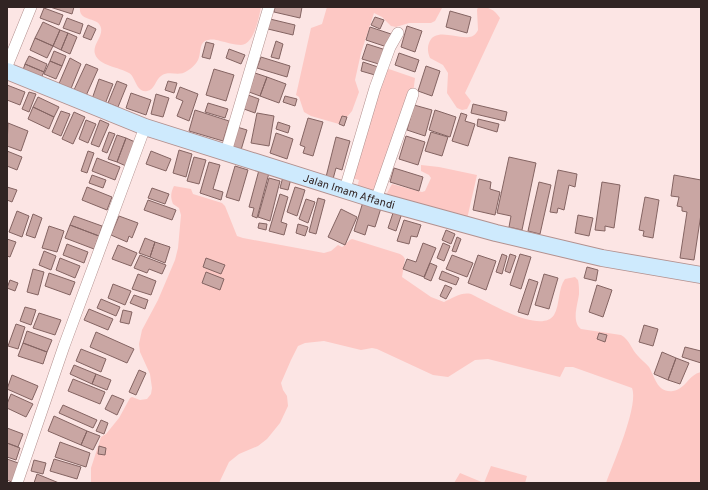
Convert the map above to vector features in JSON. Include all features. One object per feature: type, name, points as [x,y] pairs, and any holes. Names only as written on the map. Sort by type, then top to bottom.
[{"type":"street","points":[[7,66],[31,7]]},
{"type":"street","points":[[226,152],[268,7]]},
{"type":"street","points":[[345,189],[375,88],[390,47],[398,33]]},
{"type":"street","name":"Jalan Imam Affandi","points":[[7,71],[145,127],[376,200],[504,235],[602,258],[701,275]]},
{"type":"street","points":[[376,200],[413,94]]},
{"type":"street","points":[[17,483],[64,346],[145,127]]},
{"type":"shaded area","points":[[80,7],[261,7],[253,36],[246,44],[236,45],[214,40],[205,41],[201,47],[199,58],[192,68],[184,73],[164,74],[159,78],[152,89],[143,91],[138,87],[129,73],[105,64],[97,58],[94,51],[101,28],[97,22],[85,18],[82,15],[80,12]]},
{"type":"shaded area","points":[[327,7],[445,7],[442,8],[435,21],[431,23],[409,23],[396,27],[391,26],[382,17],[374,13],[361,53],[355,80],[359,92],[352,111],[347,117],[342,116],[339,124],[311,116],[304,112],[299,97],[296,95],[311,28],[322,24]]},
{"type":"shaded area","points":[[478,7],[491,9],[496,12],[500,18],[465,93],[471,101],[467,109],[462,110],[457,108],[447,93],[448,73],[443,65],[430,58],[428,47],[432,38],[436,36],[446,35],[470,37],[474,35],[478,30]]},
{"type":"shaded area","points":[[383,67],[415,78],[413,94],[379,192],[357,187],[359,180],[348,177]]},
{"type":"shaded area","points":[[421,165],[477,175],[467,219],[386,195],[392,184],[422,192],[425,191],[431,178],[429,175],[421,171]]},
{"type":"shaded area","points":[[174,186],[191,189],[193,194],[222,203],[225,206],[237,236],[243,238],[324,253],[331,251],[338,245],[342,247],[352,239],[400,254],[405,259],[402,277],[431,297],[444,302],[460,295],[471,294],[513,315],[538,321],[547,320],[554,315],[556,311],[561,287],[565,279],[575,277],[578,280],[579,290],[576,322],[581,329],[621,335],[624,337],[649,367],[657,384],[663,390],[677,390],[693,376],[701,372],[701,483],[606,483],[629,421],[632,408],[632,388],[573,367],[565,367],[560,377],[488,359],[475,360],[448,377],[433,375],[377,349],[372,348],[361,350],[324,341],[305,343],[298,346],[281,383],[287,396],[288,406],[280,423],[267,439],[258,446],[239,454],[229,462],[219,483],[91,483],[91,468],[101,437],[106,434],[119,418],[130,398],[132,397],[140,400],[147,399],[151,394],[152,388],[150,374],[140,352],[139,344],[142,330],[158,300],[175,260],[178,248],[181,215],[179,208],[173,204],[171,199]]},
{"type":"shaded area","points":[[491,466],[527,476],[525,483],[484,483]]},
{"type":"shaded area","points":[[460,473],[484,483],[454,483]]},
{"type":"building","points":[[50,7],[74,7],[72,14]]},
{"type":"building","points":[[275,7],[302,7],[300,18],[274,12]]},
{"type":"building","points":[[44,8],[63,15],[59,25],[40,18]]},
{"type":"building","points":[[450,11],[471,17],[467,33],[446,27]]},
{"type":"building","points":[[375,17],[384,20],[380,29],[371,25]]},
{"type":"building","points":[[67,18],[83,24],[80,34],[63,28]]},
{"type":"building","points":[[270,19],[295,25],[293,35],[268,29]]},
{"type":"building","points":[[43,22],[60,30],[53,46],[35,38]]},
{"type":"building","points":[[88,25],[96,29],[91,40],[83,37]]},
{"type":"building","points":[[407,26],[422,31],[415,52],[401,47]]},
{"type":"building","points":[[370,27],[391,34],[387,47],[366,40]]},
{"type":"building","points":[[60,30],[68,33],[61,50],[53,46]]},
{"type":"building","points":[[68,33],[77,37],[70,54],[61,50]]},
{"type":"building","points":[[35,38],[53,46],[47,58],[30,50]]},
{"type":"building","points":[[276,41],[283,44],[279,59],[271,57]]},
{"type":"building","points":[[206,42],[214,44],[210,59],[202,57]]},
{"type":"building","points":[[367,44],[386,50],[382,65],[362,59]]},
{"type":"building","points":[[229,49],[245,55],[241,64],[226,58]]},
{"type":"building","points":[[54,51],[66,56],[62,66],[50,61]]},
{"type":"building","points":[[399,53],[419,60],[415,72],[395,65]]},
{"type":"building","points":[[29,56],[47,64],[44,72],[25,64]]},
{"type":"building","points":[[261,57],[290,66],[287,77],[257,68]]},
{"type":"building","points":[[70,58],[81,64],[70,91],[58,86]]},
{"type":"building","points":[[50,61],[62,66],[56,79],[44,74]]},
{"type":"building","points":[[363,62],[378,67],[375,75],[361,71]]},
{"type":"building","points":[[25,64],[44,72],[40,80],[22,73]]},
{"type":"building","points":[[86,64],[98,69],[85,98],[73,92]]},
{"type":"building","points":[[426,66],[440,71],[432,96],[418,91]]},
{"type":"building","points":[[214,69],[234,75],[226,101],[206,95]]},
{"type":"building","points":[[255,73],[267,77],[260,96],[249,92]]},
{"type":"building","points":[[267,77],[286,84],[279,103],[260,96]]},
{"type":"building","points":[[99,79],[113,84],[105,104],[92,99]]},
{"type":"building","points":[[117,81],[127,85],[118,107],[108,103]]},
{"type":"building","points":[[168,81],[177,83],[174,93],[165,90]]},
{"type":"building","points":[[7,85],[25,92],[20,105],[7,100]]},
{"type":"building","points":[[180,87],[198,94],[189,121],[177,116],[183,101],[176,98]]},
{"type":"building","points":[[29,92],[36,94],[29,112],[22,109]]},
{"type":"building","points":[[131,93],[151,100],[146,115],[126,108]]},
{"type":"building","points":[[156,94],[169,98],[163,117],[151,114]]},
{"type":"building","points":[[248,95],[259,99],[255,113],[244,109]]},
{"type":"building","points":[[285,96],[297,99],[295,106],[283,102]]},
{"type":"building","points":[[38,97],[59,107],[54,117],[33,107]]},
{"type":"building","points":[[208,103],[228,109],[225,118],[205,112]]},
{"type":"building","points":[[473,104],[507,112],[505,121],[471,113]]},
{"type":"building","points":[[414,105],[432,110],[425,136],[407,130]]},
{"type":"building","points":[[33,107],[54,117],[49,129],[28,119]]},
{"type":"building","points":[[195,110],[229,121],[223,141],[189,131]]},
{"type":"building","points":[[435,110],[456,117],[450,137],[429,130]]},
{"type":"building","points":[[61,111],[70,114],[61,136],[52,132]]},
{"type":"building","points":[[74,112],[85,117],[73,144],[62,139]]},
{"type":"building","points":[[257,113],[274,116],[269,146],[251,143]]},
{"type":"building","points":[[461,113],[467,115],[465,121],[475,124],[468,146],[452,141]]},
{"type":"building","points":[[342,116],[347,117],[344,126],[339,124]]},
{"type":"building","points":[[308,118],[323,122],[313,156],[303,153],[305,147],[300,145]]},
{"type":"building","points":[[478,119],[499,124],[497,132],[477,126]]},
{"type":"building","points":[[86,120],[96,124],[88,143],[79,139]]},
{"type":"building","points":[[100,120],[109,124],[99,147],[91,144]]},
{"type":"building","points":[[278,122],[290,126],[288,133],[276,129]]},
{"type":"building","points":[[8,123],[28,131],[21,151],[7,146]]},
{"type":"building","points":[[237,127],[247,130],[241,150],[231,146]]},
{"type":"building","points":[[109,132],[115,134],[107,153],[102,151]]},
{"type":"building","points":[[431,132],[448,137],[442,156],[425,151]]},
{"type":"building","points":[[276,133],[293,139],[287,159],[270,153]]},
{"type":"building","points":[[117,135],[126,138],[117,162],[108,159]]},
{"type":"building","points":[[406,136],[425,142],[418,165],[399,159]]},
{"type":"building","points":[[336,137],[350,141],[342,170],[336,168],[333,179],[326,177]]},
{"type":"building","points":[[126,138],[135,142],[126,166],[117,162]]},
{"type":"building","points":[[179,150],[192,154],[186,177],[173,173]]},
{"type":"building","points":[[7,151],[22,157],[17,170],[7,166]]},
{"type":"building","points":[[88,151],[94,153],[87,173],[81,171]]},
{"type":"building","points":[[151,151],[171,159],[166,171],[146,164]]},
{"type":"building","points":[[194,157],[206,160],[199,184],[187,181]]},
{"type":"building","points":[[509,157],[536,163],[522,230],[509,227],[511,216],[497,213]]},
{"type":"building","points":[[97,158],[120,167],[115,180],[92,171]]},
{"type":"building","points":[[209,162],[220,165],[213,189],[223,192],[221,200],[200,193]]},
{"type":"building","points":[[235,166],[248,170],[239,201],[226,197]]},
{"type":"building","points":[[394,168],[423,177],[419,191],[390,182]]},
{"type":"building","points":[[259,170],[269,173],[257,218],[252,216],[254,208],[249,207]]},
{"type":"building","points":[[558,170],[577,174],[575,187],[569,185],[564,210],[558,208],[557,213],[550,212]]},
{"type":"building","points":[[284,173],[292,175],[288,190],[280,188]]},
{"type":"building","points":[[92,175],[106,180],[103,188],[89,183]]},
{"type":"building","points":[[674,175],[701,180],[701,214],[694,260],[680,258],[687,212],[682,211],[682,207],[677,206],[679,197],[671,196]]},
{"type":"building","points":[[269,178],[280,181],[270,221],[258,217]]},
{"type":"building","points":[[479,179],[491,182],[490,189],[500,192],[495,215],[473,210]]},
{"type":"building","points":[[539,182],[551,185],[540,234],[528,231]]},
{"type":"building","points":[[602,182],[620,185],[614,228],[605,226],[605,231],[595,230]]},
{"type":"building","points":[[7,187],[17,190],[12,202],[7,200]]},
{"type":"building","points":[[87,187],[112,197],[107,210],[82,200]]},
{"type":"building","points":[[295,187],[305,190],[297,216],[287,212]]},
{"type":"building","points":[[152,188],[169,194],[165,204],[148,198]]},
{"type":"building","points":[[280,194],[288,197],[281,222],[287,224],[284,235],[269,231]]},
{"type":"building","points":[[645,197],[659,200],[653,238],[643,236],[644,231],[639,230]]},
{"type":"building","points":[[318,198],[325,200],[316,234],[309,232]]},
{"type":"building","points":[[306,199],[315,202],[308,223],[299,219]]},
{"type":"building","points":[[148,200],[176,210],[172,220],[144,210]]},
{"type":"building","points":[[363,202],[381,208],[375,227],[368,225],[365,235],[354,231]]},
{"type":"building","points":[[341,209],[357,217],[345,245],[328,237]]},
{"type":"building","points":[[394,210],[402,213],[396,231],[388,228]]},
{"type":"building","points":[[17,211],[29,216],[22,237],[9,232]]},
{"type":"building","points":[[33,214],[42,218],[35,238],[26,235]]},
{"type":"building","points":[[578,215],[593,218],[589,236],[575,233]]},
{"type":"building","points":[[74,216],[102,226],[99,236],[70,225]]},
{"type":"building","points":[[119,216],[138,223],[132,238],[129,236],[127,242],[111,235]]},
{"type":"building","points":[[404,220],[421,225],[417,237],[411,236],[409,244],[397,241]]},
{"type":"building","points":[[259,223],[267,224],[266,230],[258,228]]},
{"type":"building","points":[[298,224],[308,227],[305,236],[296,233]]},
{"type":"building","points":[[70,225],[99,236],[94,249],[65,238]]},
{"type":"building","points":[[49,226],[64,231],[57,252],[42,248]]},
{"type":"building","points":[[446,230],[455,234],[451,244],[442,240]]},
{"type":"building","points":[[457,237],[461,239],[456,252],[452,251]]},
{"type":"building","points":[[145,238],[155,242],[150,257],[139,253]]},
{"type":"building","points":[[7,239],[16,242],[10,257],[7,256]]},
{"type":"building","points":[[155,242],[170,247],[165,263],[150,257]]},
{"type":"building","points":[[423,243],[436,248],[424,277],[403,269],[407,259],[416,262]]},
{"type":"building","points":[[443,243],[450,246],[444,261],[437,258]]},
{"type":"building","points":[[67,244],[88,252],[84,263],[63,255]]},
{"type":"building","points":[[118,245],[137,253],[131,266],[112,259]]},
{"type":"building","points":[[44,251],[56,256],[51,270],[39,265]]},
{"type":"building","points":[[502,254],[507,256],[502,274],[496,272]]},
{"type":"building","points":[[510,254],[516,256],[510,273],[505,271]]},
{"type":"building","points":[[520,254],[531,257],[521,289],[510,285]]},
{"type":"building","points":[[140,255],[166,265],[162,274],[149,269],[147,273],[134,268]]},
{"type":"building","points":[[452,255],[473,263],[467,277],[446,269]]},
{"type":"building","points":[[478,255],[496,261],[486,290],[468,283]]},
{"type":"building","points":[[60,258],[80,266],[75,278],[56,270]]},
{"type":"building","points":[[206,258],[225,265],[221,274],[203,267]]},
{"type":"building","points":[[430,263],[437,266],[431,281],[424,278]]},
{"type":"building","points":[[587,267],[598,270],[596,281],[584,278]]},
{"type":"building","points":[[33,269],[44,272],[38,295],[27,292]]},
{"type":"building","points":[[442,271],[459,278],[456,285],[439,279]]},
{"type":"building","points":[[206,272],[224,279],[220,290],[202,283]]},
{"type":"building","points":[[49,273],[75,282],[70,295],[45,286]]},
{"type":"building","points":[[138,274],[156,281],[151,295],[132,289]]},
{"type":"building","points":[[544,274],[558,278],[549,309],[535,305]]},
{"type":"building","points":[[529,279],[538,282],[528,315],[518,312]]},
{"type":"building","points":[[10,280],[18,283],[15,291],[7,288]]},
{"type":"building","points":[[113,284],[131,291],[125,305],[108,298]]},
{"type":"building","points":[[445,285],[452,288],[446,299],[440,296]]},
{"type":"building","points":[[597,285],[612,290],[603,317],[589,312]]},
{"type":"building","points":[[134,295],[148,300],[145,309],[130,303]]},
{"type":"building","points":[[101,299],[120,307],[116,316],[97,308]]},
{"type":"building","points":[[25,307],[36,310],[31,325],[20,321]]},
{"type":"building","points":[[89,309],[113,319],[108,330],[84,320]]},
{"type":"building","points":[[123,310],[132,312],[129,324],[120,322]]},
{"type":"building","points":[[39,313],[61,320],[55,335],[33,328]]},
{"type":"building","points":[[16,324],[25,327],[18,349],[8,346]]},
{"type":"building","points":[[644,325],[658,329],[653,346],[639,342]]},
{"type":"building","points":[[27,331],[52,340],[47,352],[23,343]]},
{"type":"building","points":[[96,332],[134,349],[127,363],[90,347]]},
{"type":"building","points":[[599,333],[607,335],[605,342],[597,339]]},
{"type":"building","points":[[23,343],[47,352],[43,364],[18,356]]},
{"type":"building","points":[[685,347],[701,351],[701,363],[682,357]]},
{"type":"building","points":[[81,349],[106,359],[101,372],[76,361]]},
{"type":"building","points":[[662,352],[676,358],[668,380],[654,374]]},
{"type":"building","points":[[676,358],[689,363],[680,384],[668,380]]},
{"type":"building","points":[[74,365],[96,374],[92,384],[70,374]]},
{"type":"building","points":[[139,370],[146,373],[136,395],[129,392]]},
{"type":"building","points":[[96,374],[111,380],[107,390],[92,384]]},
{"type":"building","points":[[12,375],[38,386],[32,400],[7,389]]},
{"type":"building","points":[[73,379],[105,392],[100,404],[68,391]]},
{"type":"building","points":[[11,394],[33,404],[26,417],[7,408]]},
{"type":"building","points":[[112,395],[124,400],[117,415],[105,409]]},
{"type":"building","points":[[63,405],[97,420],[93,428],[59,413]]},
{"type":"building","points":[[54,416],[87,431],[81,445],[48,431]]},
{"type":"building","points":[[101,420],[108,423],[104,434],[96,431]]},
{"type":"building","points":[[7,428],[23,434],[18,447],[7,443]]},
{"type":"building","points":[[87,431],[100,436],[93,450],[81,445]]},
{"type":"building","points":[[60,442],[90,453],[86,467],[55,457]]},
{"type":"building","points":[[7,443],[20,448],[16,460],[7,457]]},
{"type":"building","points":[[99,446],[106,448],[105,455],[98,454]]},
{"type":"building","points":[[7,459],[21,464],[14,483],[7,480]]},
{"type":"building","points":[[54,459],[81,467],[77,479],[50,471]]},
{"type":"building","points":[[34,460],[46,463],[43,474],[31,471]]},
{"type":"building","points":[[37,474],[59,483],[34,483]]}]
